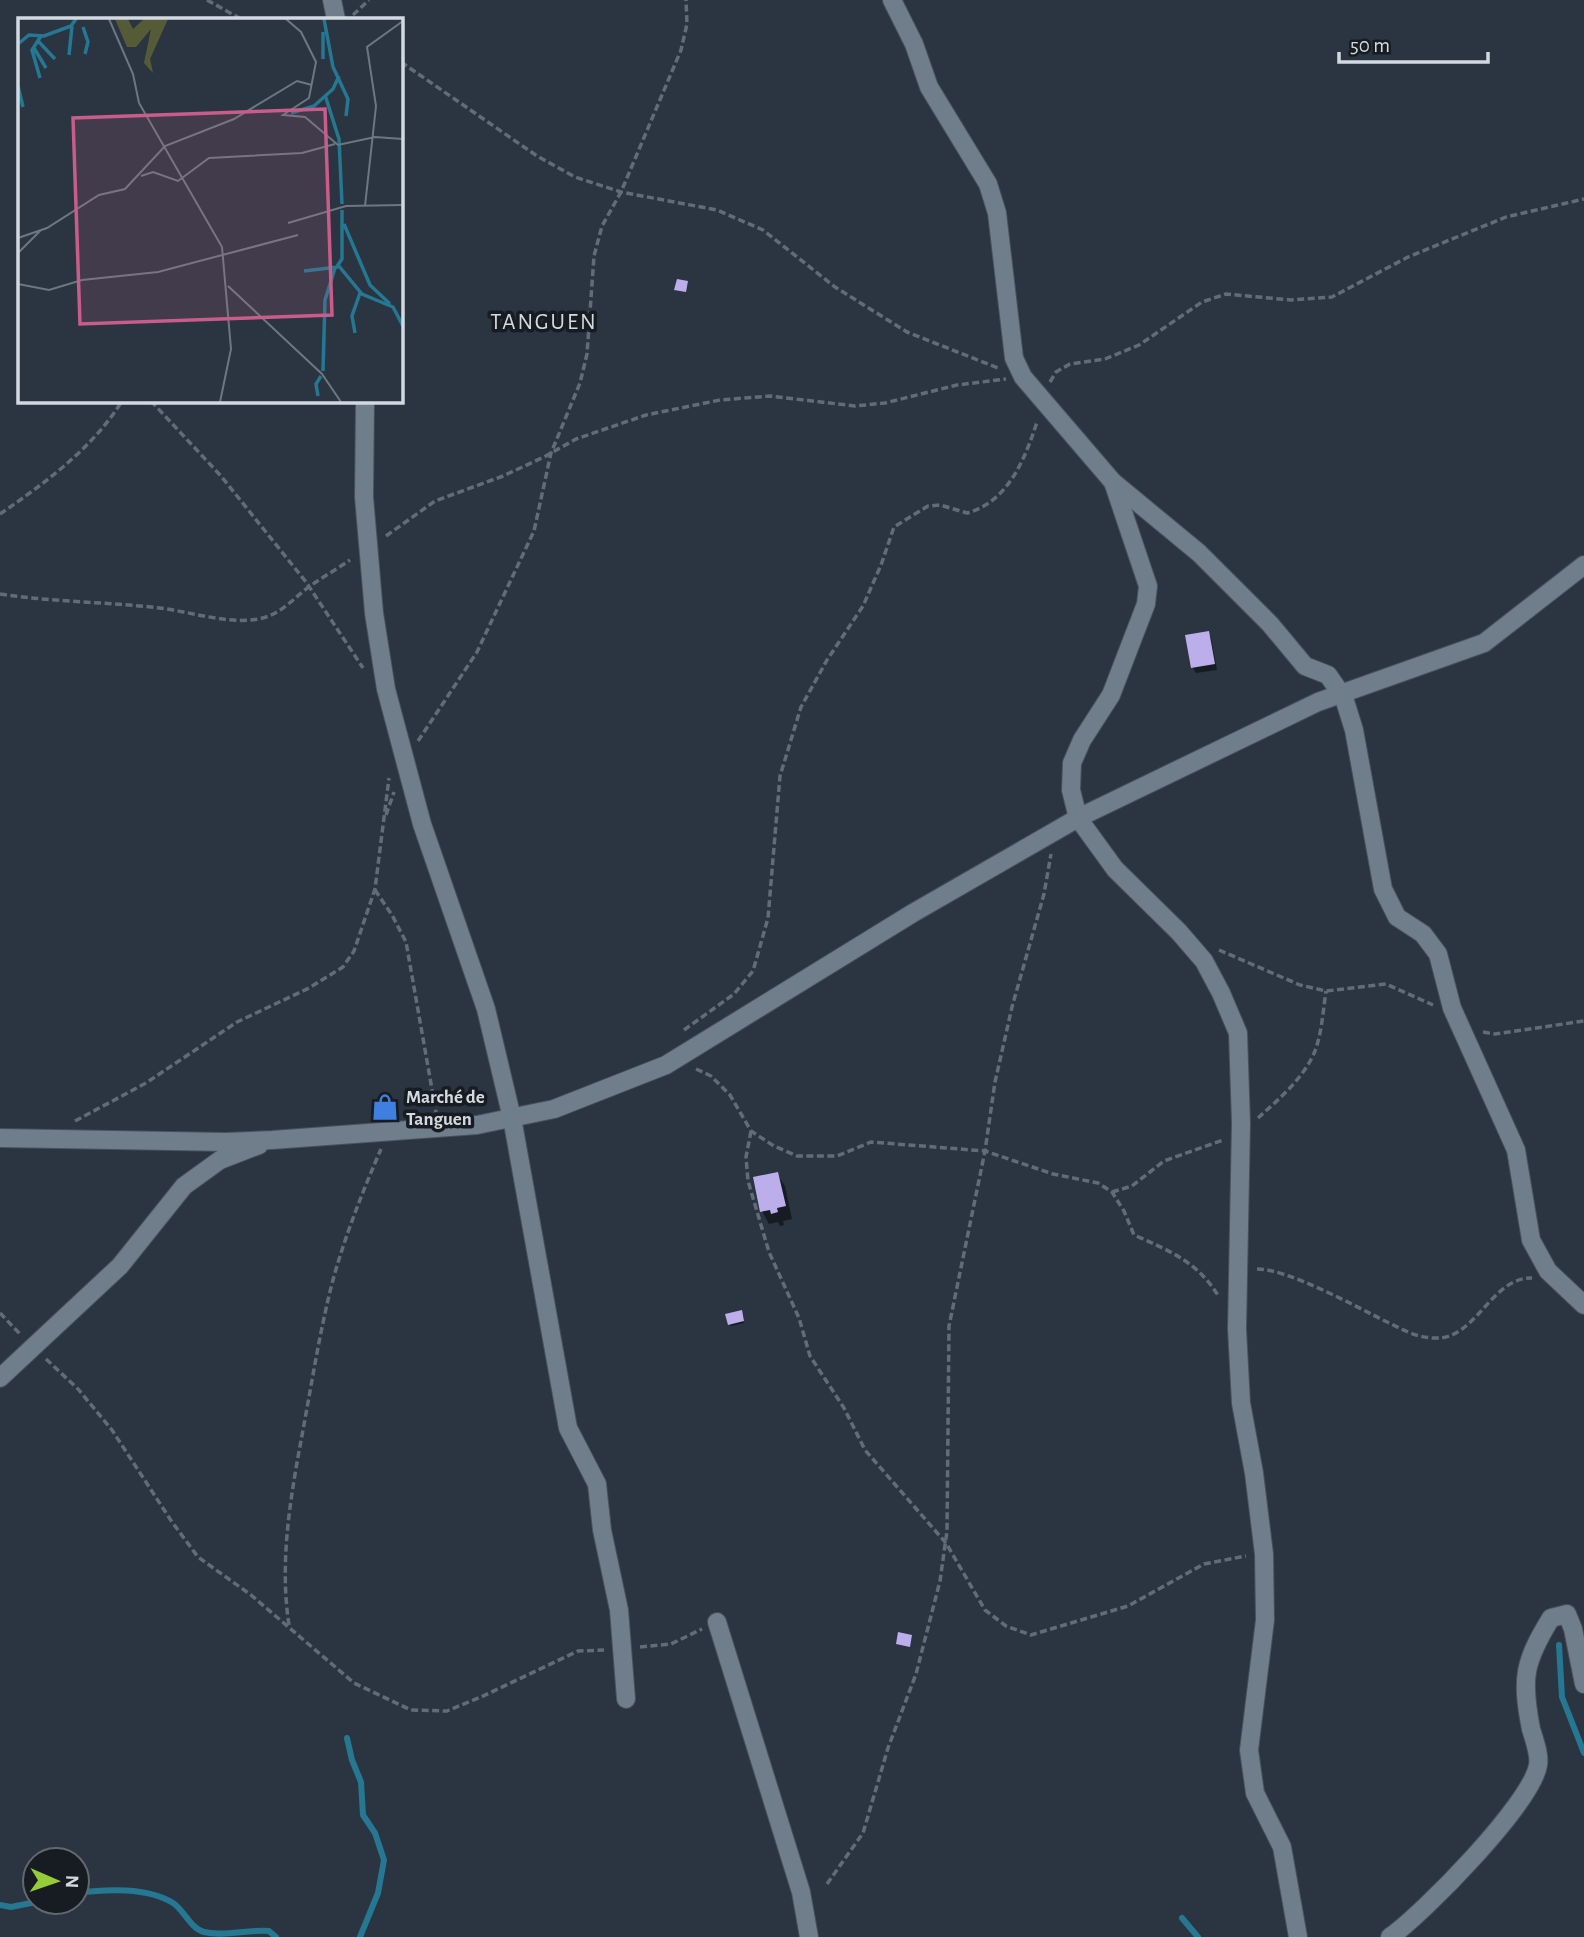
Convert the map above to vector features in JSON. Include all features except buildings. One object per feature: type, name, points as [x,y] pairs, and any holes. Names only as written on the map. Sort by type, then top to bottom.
[{"type":"street","points":[[332,0],[336,18]]},
{"type":"street","points":[[892,0],[914,44],[929,87],[988,184],[997,212],[1014,358],[1023,377],[1113,482],[1199,553],[1270,624],[1305,666],[1328,676],[1341,694],[1354,730],[1383,889],[1397,917],[1423,934],[1438,954],[1457,1020],[1516,1150],[1531,1240],[1548,1271],[1584,1305]]},
{"type":"street","points":[[365,402],[364,498],[374,613],[398,765],[422,824],[486,1009],[512,1118],[568,1428],[597,1484],[602,1530],[619,1609],[626,1699]]},
{"type":"street","points":[[1113,482],[1141,559],[1148,586],[1146,604],[1111,695],[1082,740],[1072,763],[1071,790],[1078,818],[1115,869],[1179,932],[1203,961],[1222,993],[1238,1032],[1241,1123],[1237,1329],[1241,1404],[1254,1473],[1264,1554],[1265,1619],[1249,1750],[1255,1793],[1282,1847],[1298,1937]]},
{"type":"street","points":[[0,1138],[226,1142],[272,1140],[477,1125],[554,1109],[666,1065],[913,913],[1078,818],[1318,702],[1484,643],[1584,565]]},
{"type":"street","points":[[0,1378],[120,1266],[184,1186],[220,1160],[272,1140]]},
{"type":"street","points":[[1390,1937],[1408,1925],[1440,1893],[1531,1787],[1539,1764],[1524,1696],[1527,1664],[1537,1640],[1551,1618],[1567,1614],[1573,1629],[1584,1684]]},
{"type":"street","points":[[717,1622],[801,1892],[809,1937]]},
{"type":"path","points":[[207,0],[239,18]]},
{"type":"path","points":[[350,18],[369,0]]},
{"type":"path","points":[[43,1139],[146,1083],[237,1022],[309,988],[343,967],[354,951],[375,889],[384,820],[398,765],[477,653],[534,531],[551,453],[580,383],[587,354],[594,256],[602,226],[621,192],[681,50],[687,24],[686,0]]},
{"type":"path","points":[[402,63],[537,156],[575,177],[621,192],[717,211],[763,230],[835,287],[907,332],[1023,377]]},
{"type":"path","points":[[678,1034],[734,994],[753,971],[768,918],[780,776],[800,707],[863,606],[894,527],[928,506],[940,505],[967,513],[992,502],[1011,481],[1028,449],[1056,372],[1070,364],[1105,359],[1139,345],[1202,302],[1226,294],[1291,300],[1332,297],[1408,257],[1506,217],[1584,199]]},
{"type":"path","points":[[0,594],[43,600],[163,608],[253,621],[270,616],[283,608],[309,586],[435,501],[503,476],[576,439],[646,415],[720,400],[770,396],[855,406],[885,403],[957,385],[1023,377]]},
{"type":"path","points":[[0,514],[87,446],[110,421],[121,402]]},
{"type":"path","points":[[152,402],[221,476],[309,586],[367,673],[386,689]]},
{"type":"path","points":[[384,820],[398,765]]},
{"type":"path","points":[[827,1884],[863,1833],[888,1748],[916,1674],[940,1581],[946,1543],[949,1326],[985,1151],[995,1082],[1012,1007],[1044,894],[1056,831]]},
{"type":"path","points":[[375,889],[406,942],[439,1128]]},
{"type":"path","points":[[1214,948],[1300,985],[1326,991],[1386,984],[1435,1006],[1480,1032],[1495,1034],[1584,1021]]},
{"type":"path","points":[[666,1065],[693,1067],[711,1076],[730,1095],[751,1130],[774,1146],[797,1156],[837,1156],[871,1142],[985,1151],[1053,1174],[1098,1183],[1112,1192],[1134,1235],[1181,1256],[1208,1280],[1220,1299]]},
{"type":"path","points":[[751,1130],[746,1157],[748,1181],[769,1252],[799,1318],[810,1356],[844,1408],[865,1450],[946,1543],[985,1610],[1006,1626],[1031,1634],[1128,1606],[1204,1564],[1264,1554]]},
{"type":"path","points":[[289,1627],[284,1575],[291,1494],[328,1297],[362,1191],[388,1131]]},
{"type":"path","points":[[1208,1280],[1238,1278],[1259,1269],[1278,1272],[1418,1337],[1439,1339],[1461,1330],[1504,1288],[1526,1278],[1557,1279]]},
{"type":"path","points":[[0,1313],[78,1389],[112,1430],[198,1557],[251,1595],[355,1683],[411,1710],[447,1711],[481,1698],[578,1651],[671,1644],[717,1622]]},
{"type":"waterway","points":[[1559,1645],[1562,1697],[1584,1753]]},
{"type":"waterway","points":[[347,1738],[361,1782],[363,1815],[375,1833],[384,1860],[378,1893],[360,1937]]},
{"type":"waterway","points":[[91,1892],[139,1892],[163,1898],[173,1903],[195,1927],[204,1932],[220,1934],[269,1931],[276,1937]]},
{"type":"waterway","points":[[0,1905],[21,1905]]},
{"type":"waterway","points":[[1182,1918],[1198,1937]]},
{"type":"place","name":"Marché de Tanguen","points":[[385,1107]]},
{"type":"district","name":"TANGUEN","points":[[544,321]]}]
